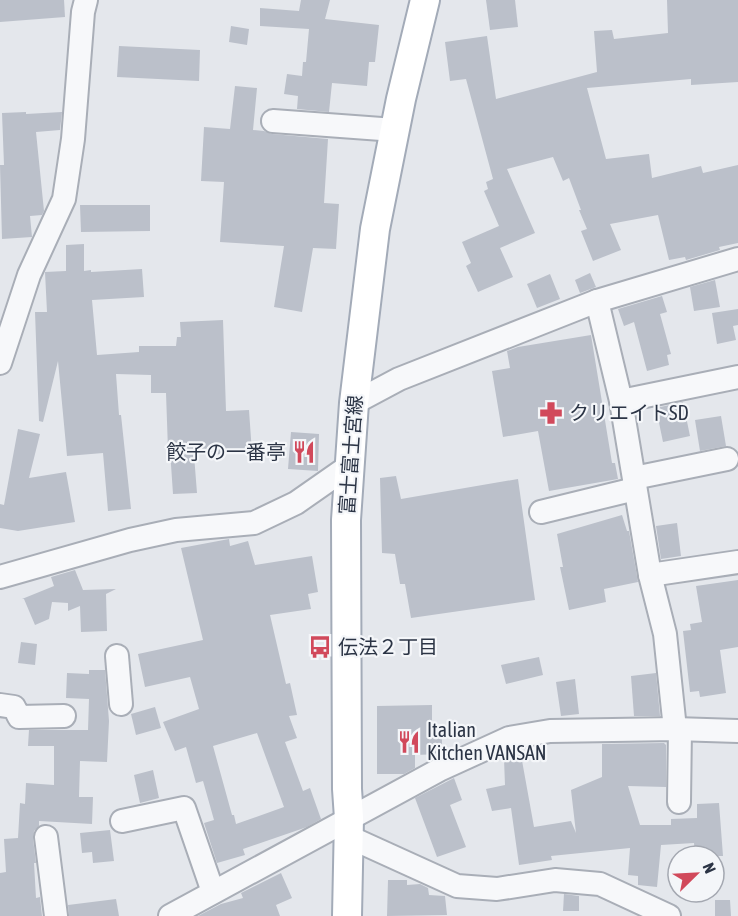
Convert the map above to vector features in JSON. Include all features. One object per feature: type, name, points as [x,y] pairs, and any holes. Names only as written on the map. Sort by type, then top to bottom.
[{"type":"main road","name":"富士富士宮線","points":[[347,916],[346,544],[354,403],[375,229],[394,130],[415,34],[425,0]]},
{"type":"street","points":[[0,363],[29,275],[64,199],[73,139],[83,12],[86,0]]},
{"type":"street","points":[[273,121],[394,130]]},
{"type":"street","points":[[354,403],[399,379],[597,301],[738,259]]},
{"type":"street","points":[[597,301],[621,401],[650,575],[665,634],[677,729],[679,802]]},
{"type":"street","points":[[621,401],[738,377]]},
{"type":"street","points":[[541,512],[634,483],[727,459]]},
{"type":"street","points":[[0,577],[130,540],[176,530],[254,523],[296,503],[349,466]]},
{"type":"street","points":[[650,575],[738,562]]},
{"type":"street","points":[[117,656],[121,704]]},
{"type":"street","points":[[0,705],[14,707],[19,717],[64,716]]},
{"type":"street","points":[[170,916],[213,892],[348,827],[439,770],[509,738],[550,731],[677,729],[738,731]]},
{"type":"street","points":[[122,821],[184,808],[213,892]]},
{"type":"street","points":[[348,827],[458,886],[497,890],[555,880],[600,884],[669,916]]},
{"type":"street","points":[[46,837],[56,916]]},
{"type":"building","points":[[0,0],[64,0],[65,17],[0,22]]},
{"type":"building","points":[[301,0],[330,0],[325,19],[379,25],[375,62],[369,62],[367,86],[332,83],[329,112],[297,109],[298,96],[284,94],[287,74],[302,76],[303,62],[306,62],[309,29],[260,26],[260,8],[299,11]]},
{"type":"building","points":[[486,0],[515,0],[518,27],[490,30]]},
{"type":"building","points":[[667,0],[738,0],[738,82],[691,85],[691,79],[587,88],[606,159],[649,154],[652,178],[701,166],[703,173],[738,165],[738,243],[719,247],[720,250],[686,260],[685,257],[669,260],[658,215],[610,224],[621,250],[593,261],[581,231],[587,229],[569,178],[563,181],[553,157],[507,169],[535,233],[500,248],[513,277],[478,292],[466,266],[471,263],[462,242],[499,226],[484,191],[488,189],[486,182],[493,179],[466,79],[450,81],[445,42],[487,36],[496,99],[597,72],[594,31],[612,30],[614,39],[668,33]]},
{"type":"building","points":[[231,26],[249,29],[247,45],[229,42]]},
{"type":"building","points":[[119,46],[200,50],[199,81],[117,77]]},
{"type":"building","points":[[235,86],[257,88],[253,130],[328,139],[324,203],[339,204],[336,249],[313,248],[302,312],[274,307],[284,246],[220,242],[224,182],[201,181],[204,127],[230,129]]},
{"type":"building","points":[[26,112],[26,114],[62,112],[60,130],[36,132],[44,211],[42,215],[30,216],[32,237],[2,239],[0,165],[4,165],[2,113]]},
{"type":"building","points":[[80,205],[150,205],[150,231],[81,232]]},
{"type":"building","points":[[84,244],[84,271],[142,269],[144,297],[92,300],[97,355],[139,352],[139,346],[176,346],[177,337],[181,337],[180,322],[223,320],[226,411],[249,410],[252,453],[194,455],[197,493],[173,494],[170,450],[168,450],[166,393],[151,393],[151,375],[116,374],[131,509],[108,511],[103,453],[67,456],[58,361],[43,422],[39,421],[35,312],[47,312],[45,272],[66,271],[66,245]]},
{"type":"building","points":[[590,273],[596,287],[580,293],[575,280]]},
{"type":"building","points":[[550,274],[560,299],[537,308],[527,284]]},
{"type":"building","points":[[715,280],[720,307],[694,311],[690,287]]},
{"type":"building","points":[[662,296],[667,312],[660,314],[671,354],[667,355],[669,365],[647,371],[634,322],[624,326],[618,309]]},
{"type":"building","points":[[738,309],[738,325],[733,326],[736,340],[717,344],[712,313]]},
{"type":"building","name":"クリエイトSD","points":[[591,335],[612,463],[615,463],[618,479],[549,491],[538,431],[503,437],[492,371],[510,368],[507,351],[518,347]]},
{"type":"building","points":[[683,402],[690,436],[663,442],[656,408]]},
{"type":"building","points":[[721,416],[726,446],[700,451],[695,420]]},
{"type":"building","points":[[18,429],[40,434],[29,478],[66,472],[75,522],[18,531],[0,528],[0,504],[4,505]]},
{"type":"building","name":"餃子の一番亭","points":[[291,432],[319,434],[318,471],[288,469]]},
{"type":"building","points":[[396,476],[401,499],[518,479],[535,600],[411,618],[405,584],[400,584],[395,554],[382,553],[380,478]]},
{"type":"building","points":[[622,515],[627,531],[629,531],[638,582],[604,589],[606,602],[569,610],[560,567],[563,567],[557,534]]},
{"type":"building","points":[[677,523],[681,556],[661,559],[656,526]]},
{"type":"building","points":[[229,539],[230,546],[248,541],[255,565],[312,556],[318,592],[308,594],[311,609],[270,615],[286,684],[290,683],[297,715],[289,716],[297,738],[285,742],[303,791],[310,788],[321,819],[307,827],[243,849],[245,855],[217,863],[204,823],[214,820],[203,781],[196,783],[186,747],[175,751],[163,722],[199,709],[190,677],[145,687],[138,654],[203,640],[181,548]],"holes":[[[257,733],[284,807],[236,824],[213,746]]]},
{"type":"building","points":[[75,570],[83,590],[116,589],[106,594],[107,631],[81,632],[80,606],[68,611],[68,603],[52,602],[49,619],[35,625],[22,599],[54,586],[51,577]]},
{"type":"building","points":[[738,580],[738,647],[720,650],[726,693],[700,697],[699,691],[690,692],[683,631],[691,630],[690,624],[702,622],[696,586]]},
{"type":"building","points":[[21,642],[37,644],[35,665],[18,663]]},
{"type":"building","points":[[539,657],[543,675],[506,684],[501,665]]},
{"type":"building","points":[[89,670],[105,670],[109,721],[107,762],[80,761],[79,797],[93,797],[92,824],[39,821],[33,839],[36,898],[40,897],[42,916],[0,916],[0,873],[6,872],[4,839],[18,838],[20,803],[25,804],[26,783],[54,785],[54,746],[28,746],[29,730],[88,730],[89,699],[66,698],[67,673],[89,674]]},
{"type":"building","points":[[656,673],[660,716],[634,716],[631,676]]},
{"type":"building","points":[[575,679],[579,714],[561,716],[556,682]]},
{"type":"building","name":"Italian Kitchen VANSAN","points":[[432,705],[432,728],[442,728],[442,754],[415,755],[415,768],[404,774],[377,774],[377,706]]},
{"type":"building","points":[[155,707],[161,728],[136,735],[131,714]]},
{"type":"building","points":[[664,743],[666,745],[666,787],[628,786],[640,825],[671,825],[671,819],[697,818],[697,804],[719,803],[722,844],[661,845],[657,887],[638,885],[638,876],[628,875],[630,848],[551,856],[552,860],[519,865],[511,808],[492,811],[486,789],[505,785],[504,759],[521,755],[534,827],[571,821],[576,833],[571,790],[602,777],[602,744]]},
{"type":"building","points":[[153,770],[159,798],[140,803],[134,775]]},
{"type":"building","points":[[454,778],[462,800],[450,805],[466,847],[437,857],[415,798]]},
{"type":"building","points":[[110,830],[114,861],[93,863],[92,852],[82,853],[80,833]]},
{"type":"building","points":[[281,873],[292,898],[276,905],[280,916],[198,916],[221,904],[243,898],[241,893]]},
{"type":"building","points":[[388,880],[407,880],[407,885],[420,884],[428,888],[429,895],[445,896],[447,915],[387,916]]},
{"type":"building","points":[[564,894],[579,896],[579,911],[563,911]]},
{"type":"building","points":[[116,899],[119,916],[69,916],[68,905]]},
{"type":"building","points":[[726,900],[730,900],[731,916],[715,916],[715,904],[726,904]]},
{"type":"place","name":"クリエイトSD","points":[[551,413]]},
{"type":"place","name":"餃子の一番亭","points":[[304,452]]},
{"type":"place","name":"伝法２丁目","points":[[320,647]]},
{"type":"place","name":"Italian Kitchen VANSAN","points":[[409,742]]}]
